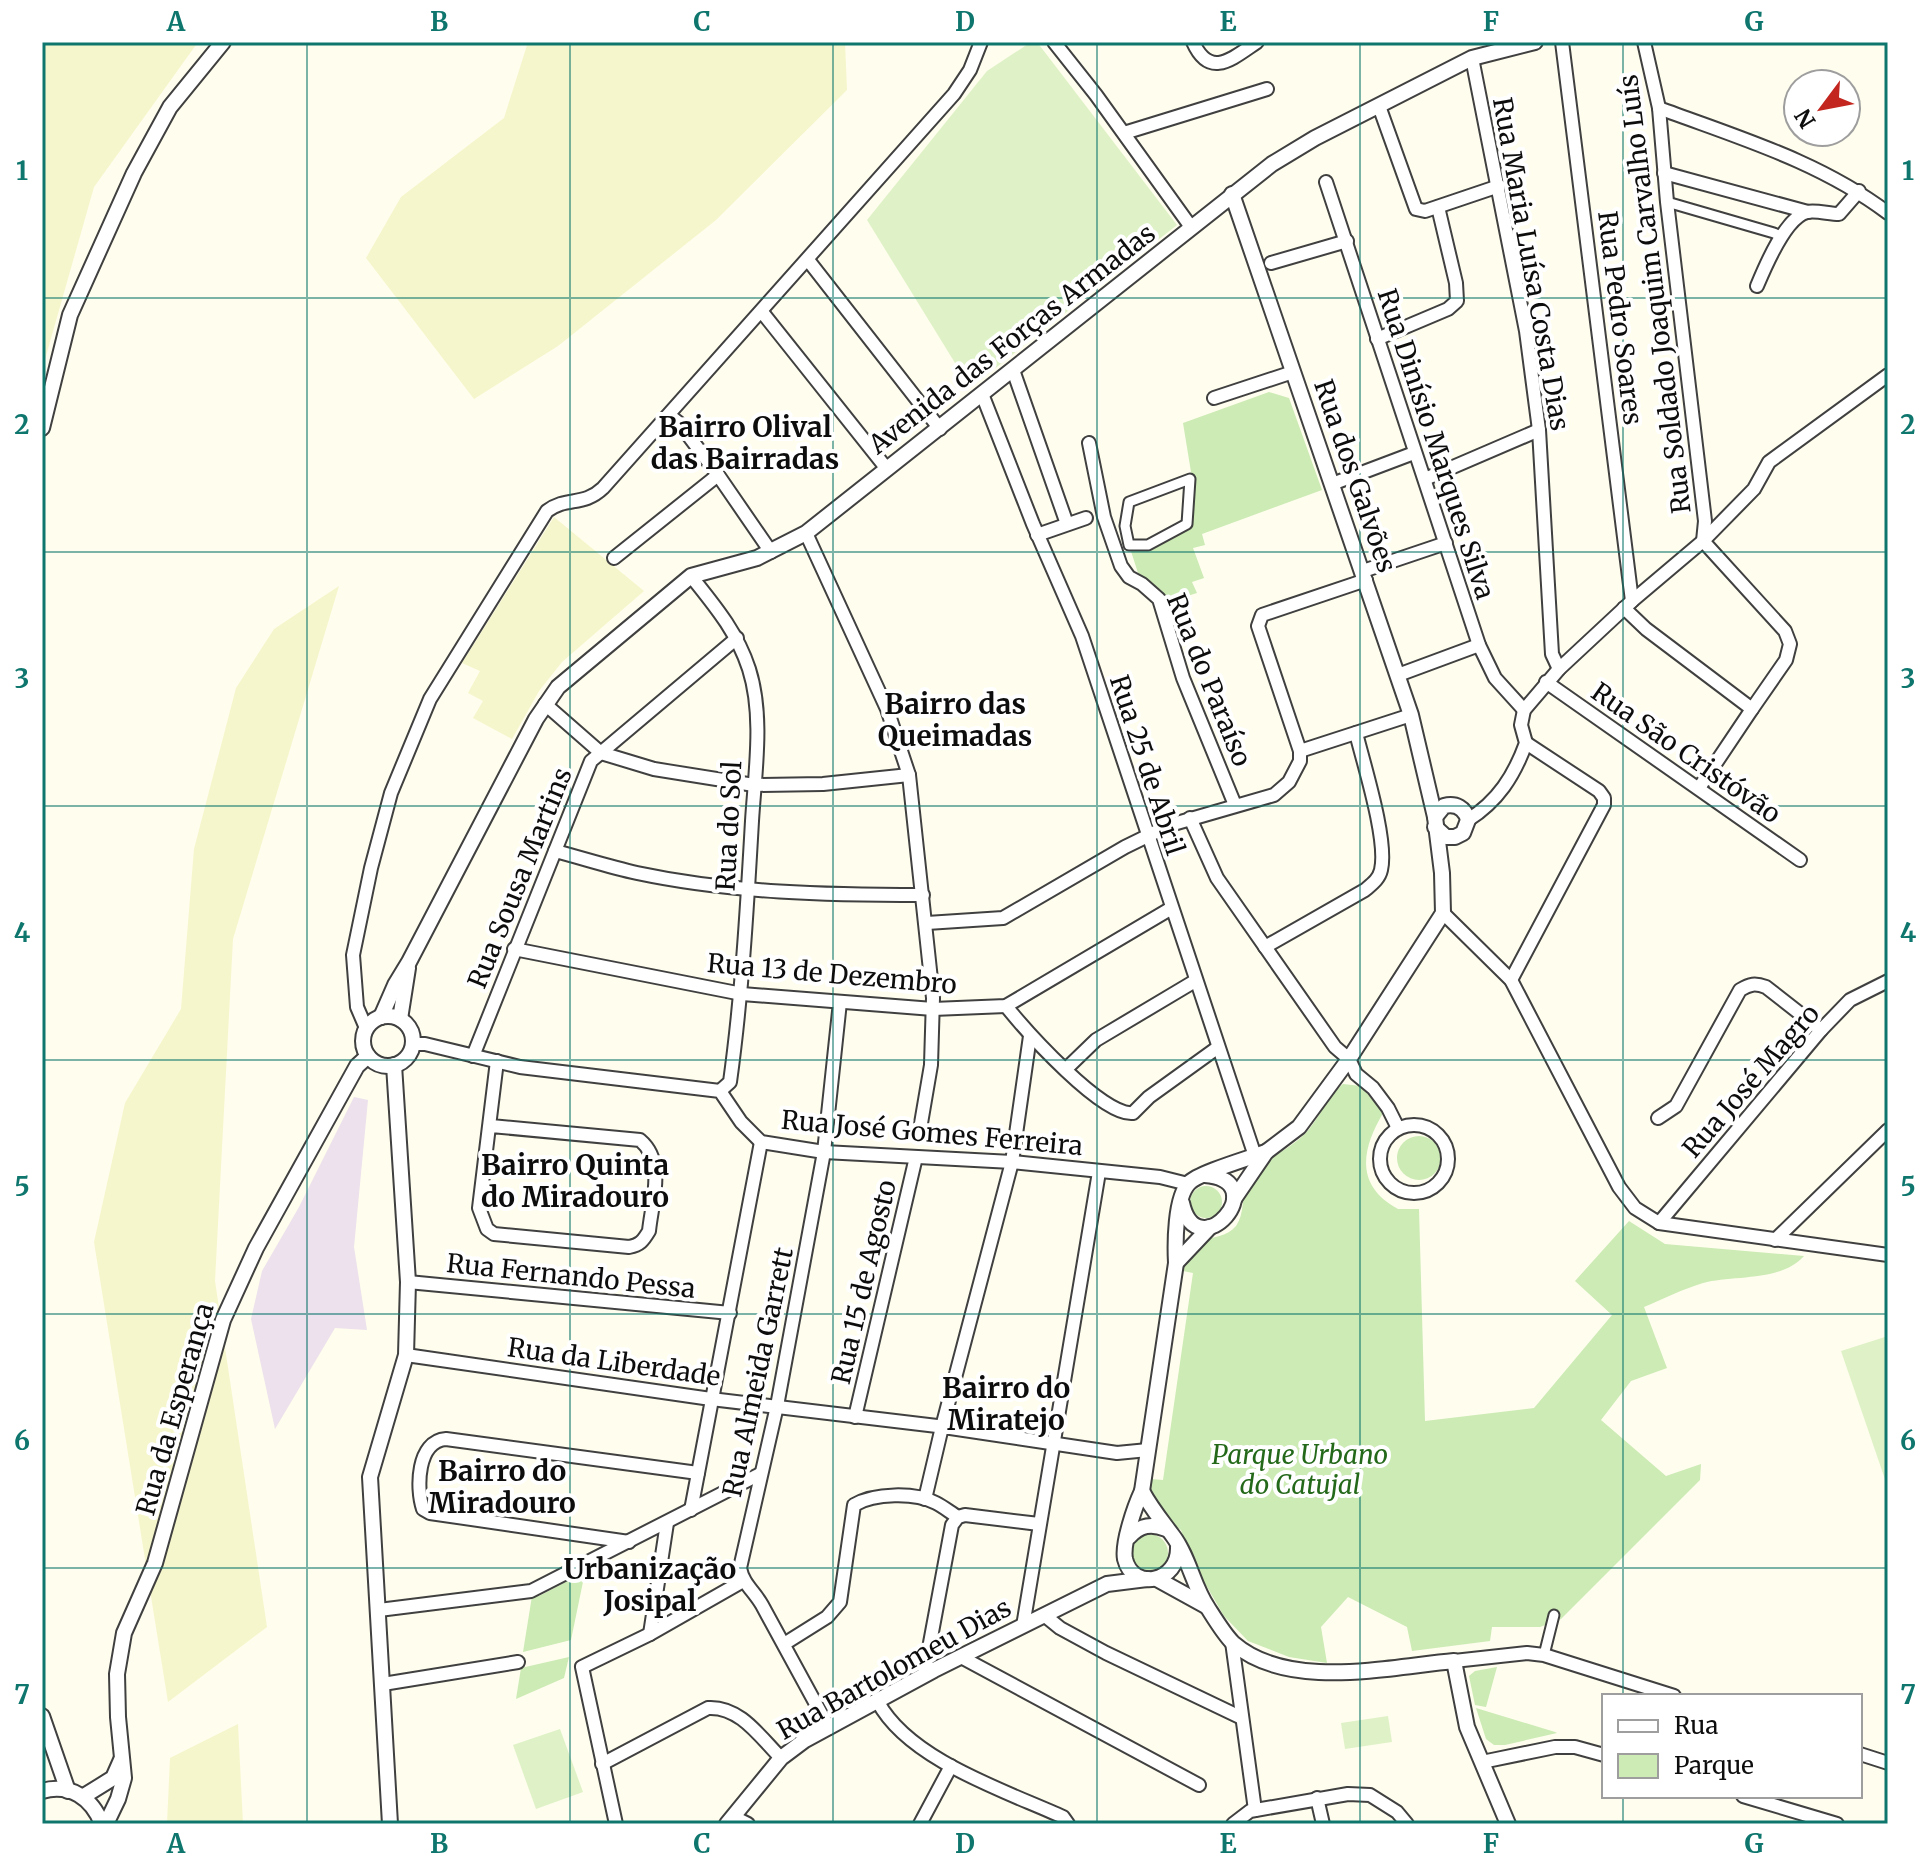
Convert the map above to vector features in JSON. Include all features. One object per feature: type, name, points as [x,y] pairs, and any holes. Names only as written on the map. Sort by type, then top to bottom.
[{"type":"street","points":[[42,428],[70,315],[134,173],[170,107],[223,42]]},
{"type":"street","points":[[366,1028],[381,1017],[400,1019],[410,1030],[412,1044],[406,1057],[394,1065],[380,1064],[368,1056],[363,1043],[366,1028],[357,1007],[353,955],[391,793],[430,699],[547,511],[556,504],[592,498],[670,416],[954,94],[970,70],[981,42]]},
{"type":"street","points":[[1054,42],[1191,227]]},
{"type":"street","points":[[1193,42],[1199,55],[1208,63],[1219,64],[1257,42]]},
{"type":"street","name":"Avenida das Forças Armadas","points":[[381,1017],[395,985],[545,704],[558,687],[691,576],[771,552],[806,533],[1272,164],[1315,138],[1472,58],[1535,42]]},
{"type":"street","name":"Rua Pedro Soares","points":[[1562,42],[1628,604]]},
{"type":"street","name":"Rua Soldado Joaquim Carvalho Luís","points":[[1644,42],[1659,108],[1667,202],[1705,521],[1703,541]]},
{"type":"street","name":"Rua Maria Luísa Costa Dias","points":[[1472,58],[1526,331],[1539,430],[1551,644],[1559,669]]},
{"type":"street","points":[[1124,133],[1267,89]]},
{"type":"street","points":[[1379,106],[1416,209],[1425,211],[1499,186]]},
{"type":"street","points":[[1659,108],[1818,168],[1859,191],[1888,213]]},
{"type":"street","points":[[1664,173],[1808,212],[1839,214],[1859,191]]},
{"type":"street","name":"Rua Dinísio Marques Silva","points":[[1326,182],[1479,645],[1495,678],[1524,710]]},
{"type":"street","name":"Rua dos Galvões","points":[[1232,194],[1411,715],[1435,822]]},
{"type":"street","points":[[1667,202],[1782,237]]},
{"type":"street","points":[[1377,339],[1448,309],[1457,301],[1456,283],[1438,207]]},
{"type":"street","points":[[1757,286],[1782,237],[1795,220],[1808,212]]},
{"type":"street","points":[[1271,263],[1347,241]]},
{"type":"street","points":[[808,260],[940,429]]},
{"type":"street","points":[[762,312],[887,469]]},
{"type":"street","points":[[1013,370],[1067,524]]},
{"type":"street","points":[[1214,398],[1293,372]]},
{"type":"street","points":[[1435,822],[1446,837],[1463,833],[1468,820],[1485,809],[1507,785],[1526,743],[1521,725],[1524,710],[1546,682],[1628,604],[1703,541],[1754,489],[1769,462],[1888,375]]},
{"type":"street","name":"Rua 25 de Abril","points":[[982,394],[1037,535],[1082,636],[1217,1048],[1260,1154]]},
{"type":"street","points":[[670,416],[718,475],[771,552]]},
{"type":"street","points":[[1425,479],[1539,430]]},
{"type":"street","name":"Rua do Paraíso","points":[[1089,443],[1110,535],[1121,566],[1129,577],[1159,599],[1183,678],[1235,805]]},
{"type":"street","points":[[1332,484],[1414,453]]},
{"type":"street","points":[[614,558],[718,475]]},
{"type":"street","points":[[1190,479],[1187,524],[1148,545],[1129,545],[1127,542],[1125,526],[1129,502],[1190,479]]},
{"type":"street","points":[[1037,535],[1086,518]]},
{"type":"street","points":[[806,533],[887,709],[909,775],[927,923],[933,1009],[931,1065],[919,1135]]},
{"type":"street","points":[[1699,788],[1786,660],[1790,644],[1785,631],[1703,541]]},
{"type":"street","points":[[927,923],[1003,918],[1147,837],[1190,818],[1274,795],[1289,782],[1300,761],[1300,751],[1258,626],[1262,615],[1446,543]]},
{"type":"street","name":"Rua do Sol","points":[[691,576],[737,638],[750,670],[756,704],[742,994],[730,1082],[720,1091]]},
{"type":"street","points":[[1628,604],[1646,629],[1752,709]]},
{"type":"street","name":"Rua Sousa Martins","points":[[473,1056],[591,761],[737,638]]},
{"type":"street","points":[[1398,675],[1479,645]]},
{"type":"street","name":"Rua São Cristóvão","points":[[1546,682],[1800,860]]},
{"type":"street","points":[[545,704],[601,753],[654,769],[754,785],[823,784],[909,775]]},
{"type":"street","points":[[1300,751],[1411,715]]},
{"type":"street","points":[[1265,947],[1365,890],[1377,880],[1382,869],[1377,818],[1356,733]]},
{"type":"street","points":[[1511,980],[1604,805],[1599,791],[1526,743]]},
{"type":"street","name":"Rua dos Galvões","points":[[1427,776],[1449,804]]},
{"type":"street","points":[[1206,1606],[1152,1579],[1137,1575],[1129,1568],[1125,1558],[1134,1508],[1142,1491],[1176,1263],[1175,1227],[1188,1184],[1260,1154],[1299,1127],[1349,1059],[1443,913],[1442,873],[1435,822],[1440,809],[1449,804],[1463,810],[1468,820]]},
{"type":"street","points":[[1190,818],[1217,878],[1335,1047],[1349,1059],[1356,1074],[1373,1088],[1388,1108],[1398,1128]]},
{"type":"street","points":[[1442,873],[1455,837]]},
{"type":"street","points":[[555,851],[638,873],[748,889],[923,895]]},
{"type":"street","name":"Rua 13 de Dezembro","points":[[514,949],[742,994],[933,1009],[1006,1006],[1170,909]]},
{"type":"street","points":[[1443,913],[1511,980],[1619,1187],[1635,1208],[1659,1223],[1888,1255]]},
{"type":"street","name":"Avenida das Forças Armadas","points":[[400,1019],[409,962]]},
{"type":"street","points":[[1066,1069],[1096,1040],[1195,981]]},
{"type":"street","name":"Rua José Magro","points":[[1659,1223],[1821,1030],[1850,1000],[1888,981]]},
{"type":"street","points":[[1658,1118],[1676,1106],[1740,990],[1749,985],[1766,987],[1821,1030]]},
{"type":"street","name":"Rua Almeida Garrett","points":[[743,1581],[740,1568],[777,1406],[824,1152],[840,1002]]},
{"type":"street","points":[[1006,1006],[1030,1036],[1066,1069],[1106,1104],[1124,1114],[1133,1113],[1149,1097],[1217,1048]]},
{"type":"street","points":[[925,1499],[1012,1162],[1030,1036]]},
{"type":"street","points":[[412,1044],[425,1044],[520,1067],[720,1091]]},
{"type":"street","name":"Rua da Esperança","points":[[104,1824],[118,1799],[124,1778],[117,1674],[124,1633],[155,1563],[223,1320],[256,1248],[301,1164],[357,1066],[368,1056]]},
{"type":"street","points":[[491,1126],[640,1140],[648,1147],[656,1164],[649,1231],[644,1240],[629,1247],[494,1234],[487,1229],[479,1208],[497,1061]]},
{"type":"street","points":[[390,1824],[370,1477],[406,1355],[408,1282],[394,1065]]},
{"type":"street","name":"Rua José Gomes Ferreira","points":[[720,1091],[741,1122],[761,1142],[824,1152],[1012,1162],[1160,1177],[1188,1184]]},
{"type":"street","points":[[1421,1125],[1440,1136],[1448,1157],[1447,1169],[1434,1187],[1424,1192],[1401,1191],[1384,1177],[1380,1155],[1383,1144],[1398,1128],[1421,1125]]},
{"type":"street","points":[[1775,1240],[1888,1130]]},
{"type":"street","points":[[691,1510],[761,1142]]},
{"type":"street","points":[[1234,1199],[1260,1154]]},
{"type":"street","name":"Rua 15 de Agosto","points":[[855,1417],[916,1157]]},
{"type":"street","points":[[1023,1626],[1099,1172]]},
{"type":"street","points":[[1176,1263],[1210,1227],[1225,1221],[1233,1207],[1232,1191],[1221,1179],[1205,1175]]},
{"type":"street","points":[[1182,1203],[1188,1218],[1210,1227]]},
{"type":"street","name":"Rua Fernando Pessa","points":[[408,1282],[730,1313]]},
{"type":"street","name":"Rua da Liberdade","points":[[406,1355],[1117,1453],[1148,1450]]},
{"type":"street","points":[[629,1542],[444,1516],[423,1509],[419,1495],[423,1459],[437,1440],[698,1473]]},
{"type":"street","points":[[379,1610],[531,1591],[760,1474]]},
{"type":"street","points":[[1142,1491],[1178,1546],[1206,1606],[1232,1642],[1271,1664],[1319,1673],[1527,1653],[1544,1655],[1668,1694]]},
{"type":"street","points":[[784,1644],[827,1617],[840,1602],[854,1505],[865,1498],[925,1499],[958,1517]]},
{"type":"street","points":[[924,1675],[952,1525],[958,1517],[965,1515],[1039,1524]]},
{"type":"street","points":[[650,1634],[667,1523]]},
{"type":"street","points":[[1129,1537],[1146,1526],[1156,1525],[1166,1529]]},
{"type":"street","points":[[1152,1579],[1174,1567],[1178,1546]]},
{"type":"street","name":"Rua Bartolomeu Dias","points":[[1107,1584],[1125,1558]]},
{"type":"street","name":"Rua Bartolomeu Dias","points":[[730,1820],[781,1758],[805,1740],[924,1675],[1107,1584],[1152,1579]]},
{"type":"street","points":[[616,1824],[582,1667],[650,1634],[743,1581],[754,1591],[829,1728]]},
{"type":"street","points":[[1044,1615],[1060,1628],[1106,1653],[1242,1718]]},
{"type":"street","points":[[1544,1655],[1554,1615]]},
{"type":"street","points":[[1232,1642],[1252,1815]]},
{"type":"street","points":[[961,1657],[1199,1785]]},
{"type":"street","points":[[1454,1661],[1467,1727],[1508,1824]]},
{"type":"street","points":[[383,1684],[518,1662]]},
{"type":"street","points":[[878,1702],[887,1719],[905,1736],[951,1766],[1063,1817],[1068,1824]]},
{"type":"street","points":[[602,1764],[708,1708],[717,1707],[737,1714],[781,1758]]},
{"type":"street","points":[[42,1716],[68,1791]]},
{"type":"street","points":[[1482,1762],[1555,1747],[1575,1747],[1602,1754]]},
{"type":"street","points":[[1862,1755],[1888,1763]]},
{"type":"street","points":[[84,1796],[113,1778],[122,1756]]},
{"type":"street","points":[[920,1824],[951,1766]]},
{"type":"street","points":[[42,1791],[57,1788],[84,1796],[97,1810],[104,1824]]},
{"type":"street","points":[[1233,1824],[1252,1815],[1317,1798],[1348,1794],[1370,1795],[1397,1812],[1407,1824]]},
{"type":"street","points":[[1317,1798],[1323,1824]]},
{"type":"street","points":[[1750,1798],[1837,1824]]},
{"type":"street","points":[[730,1820],[748,1824]]},
{"type":"shaded area","points":[[354,1097],[368,1100],[354,1247],[367,1330],[335,1328],[275,1429],[251,1319],[262,1271],[299,1207]]},
{"type":"green space","points":[[42,42],[198,42],[94,187],[42,370]]},
{"type":"green space","points":[[528,42],[845,42],[847,90],[716,220],[558,346],[474,399],[366,258],[401,197],[504,118]]},
{"type":"green space","points":[[1031,42],[1037,42],[1177,225],[979,381],[968,384],[867,220],[987,71]]},
{"type":"green space","points":[[1269,392],[1289,398],[1322,490],[1202,534],[1205,545],[1193,548],[1204,578],[1192,582],[1197,593],[1168,602],[1162,591],[1138,573],[1129,545],[1142,546],[1187,523],[1192,478],[1183,423]]},
{"type":"green space","points":[[554,517],[644,591],[562,662],[539,691],[512,739],[473,718],[483,701],[468,693],[480,671],[462,663]]},
{"type":"green space","points":[[339,586],[233,939],[215,1281],[267,1627],[168,1702],[94,1242],[125,1103],[181,1009],[194,849],[236,688],[274,629]]},
{"type":"green space","name":"Parque Urbano do Catujal","points":[[1343,1084],[1361,1086],[1383,1113],[1367,1153],[1368,1178],[1374,1189],[1398,1209],[1419,1209],[1425,1421],[1534,1408],[1612,1315],[1575,1281],[1629,1221],[1665,1244],[1804,1256],[1783,1270],[1703,1283],[1644,1307],[1667,1368],[1631,1381],[1601,1420],[1666,1476],[1701,1464],[1700,1480],[1561,1619],[1540,1627],[1492,1627],[1490,1641],[1412,1651],[1407,1627],[1348,1597],[1321,1627],[1327,1663],[1289,1657],[1248,1641],[1224,1616],[1192,1561],[1181,1530],[1162,1515],[1151,1494],[1151,1479],[1163,1480],[1193,1273],[1183,1271],[1188,1258],[1199,1244],[1236,1226],[1241,1216],[1245,1190],[1254,1175],[1302,1136]]},
{"type":"green space","points":[[1419,1136],[1435,1142],[1441,1158],[1435,1174],[1419,1180],[1403,1174],[1397,1158],[1403,1142]]},
{"type":"green space","points":[[1206,1186],[1218,1190],[1222,1202],[1218,1214],[1206,1218],[1194,1214],[1190,1202],[1194,1190]]},
{"type":"green space","points":[[1888,1336],[1888,1488],[1841,1351]]},
{"type":"green space","points":[[1149,1534],[1162,1540],[1168,1553],[1162,1566],[1149,1572],[1136,1566],[1130,1553],[1136,1540]]},
{"type":"green space","points":[[585,1572],[571,1640],[523,1652],[532,1596],[539,1596]]},
{"type":"green space","points":[[569,1657],[564,1678],[516,1699],[521,1668]]},
{"type":"green space","points":[[1497,1667],[1486,1707],[1475,1705],[1469,1676],[1475,1671]]},
{"type":"green space","points":[[1476,1708],[1557,1733],[1494,1745],[1486,1739]]},
{"type":"green space","points":[[1388,1716],[1392,1742],[1345,1749],[1341,1723]]},
{"type":"green space","points":[[238,1724],[243,1824],[167,1824],[170,1758]]},
{"type":"green space","points":[[560,1729],[583,1792],[536,1809],[513,1745]]},
{"type":"district","name":"Bairro Olival das Bairradas","points":[[745,443]]},
{"type":"district","name":"Bairro das Queimadas","points":[[955,720]]},
{"type":"district","name":"Bairro Quinta do Miradouro","points":[[575,1181]]},
{"type":"district","name":"Bairro do Miratejo","points":[[1006,1404]]},
{"type":"district","name":"Bairro do Miradouro","points":[[502,1487]]},
{"type":"district","name":"Urbanização Josipal","points":[[650,1585]]}]
